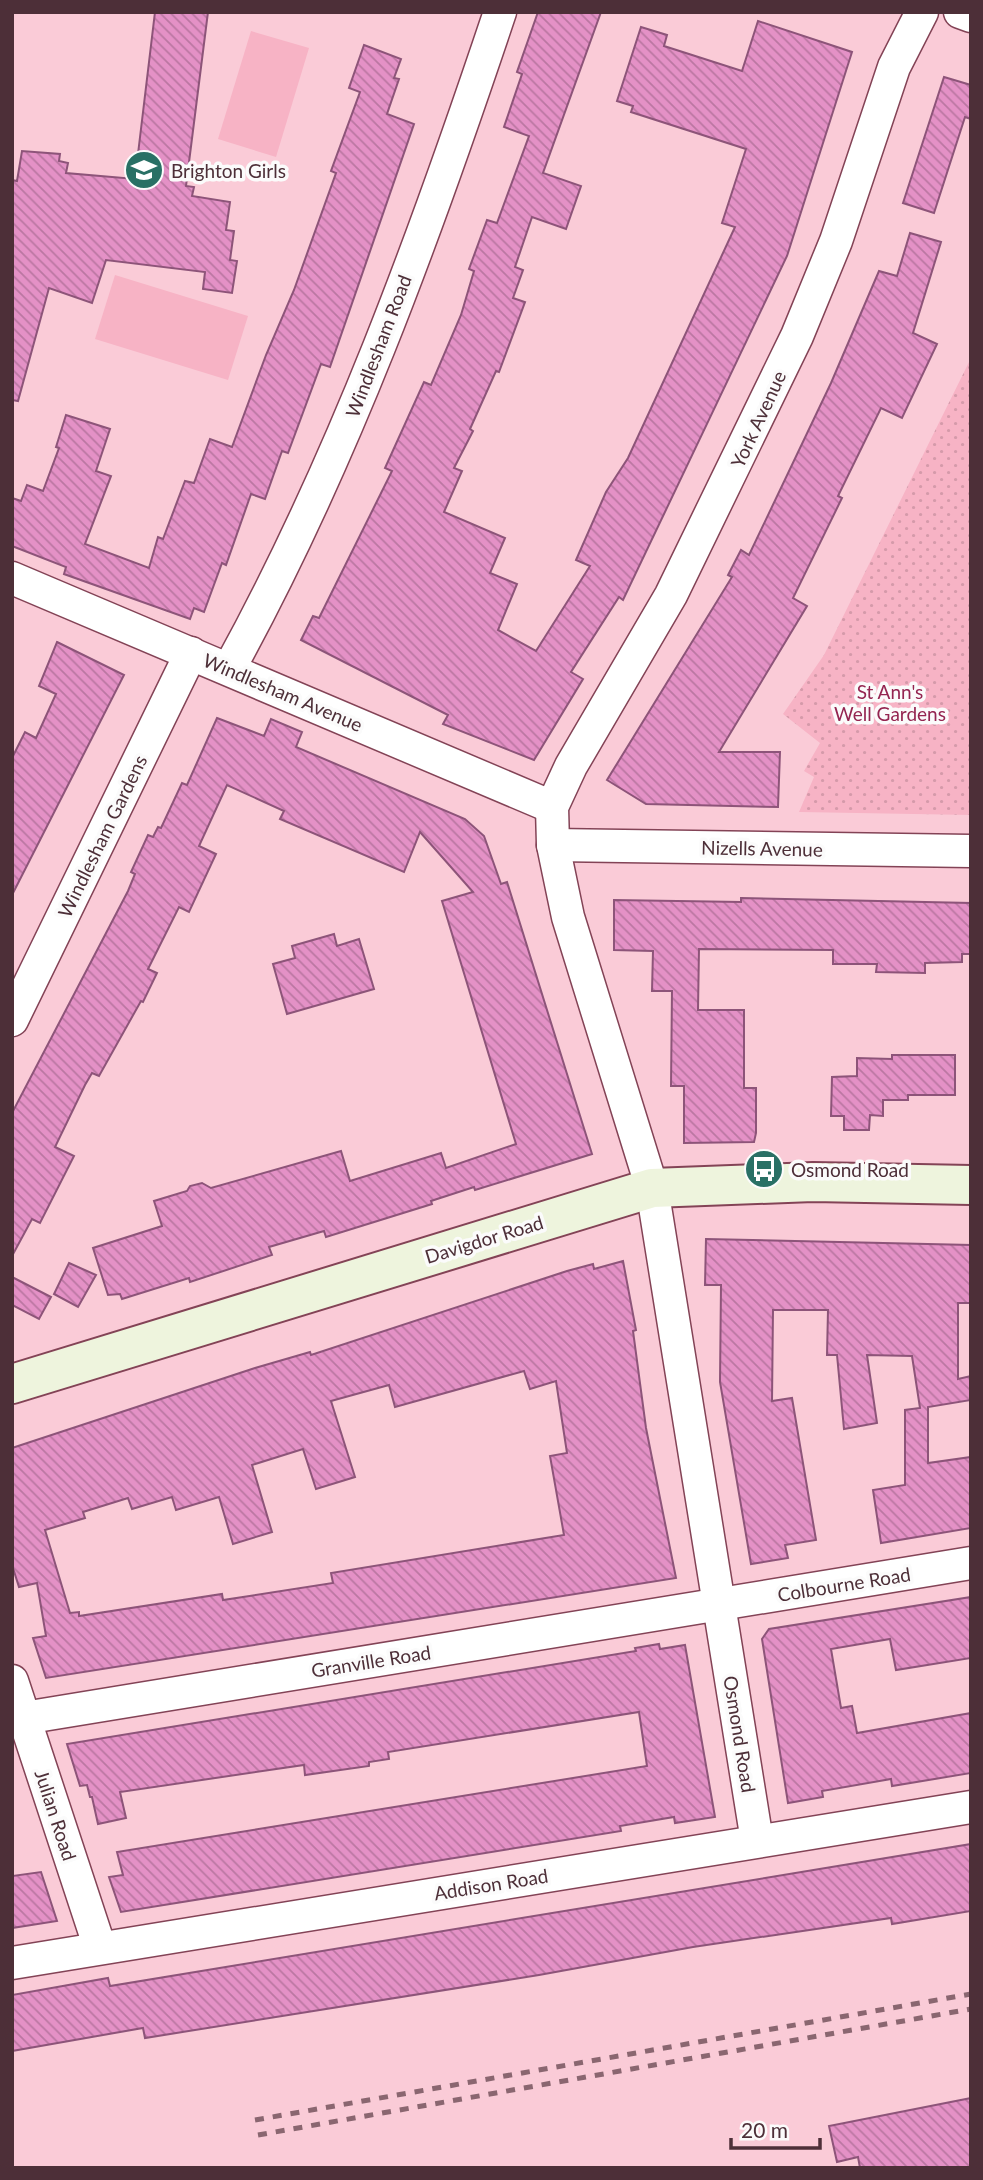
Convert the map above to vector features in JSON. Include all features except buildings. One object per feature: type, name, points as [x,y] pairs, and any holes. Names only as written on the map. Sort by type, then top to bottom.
[{"type":"main road","name":"Davigdor Road","points":[[12,1384],[652,1188],[813,1182],[971,1185]]},
{"type":"street","name":"Windlesham Road","points":[[229,669],[350,420],[465,117],[500,12]]},
{"type":"street","name":"York Avenue","points":[[552,807],[571,766],[671,595],[797,336],[836,241],[894,67],[922,12]]},
{"type":"street","points":[[960,12],[971,16]]},
{"type":"street","name":"Windlesham Avenue","points":[[12,578],[552,807]]},
{"type":"street","name":"Windlesham Gardens","points":[[12,1020],[191,653]]},
{"type":"street","name":"Osmond Road","points":[[552,807],[552,845],[568,917],[652,1188],[757,1841]]},
{"type":"street","name":"Nizells Avenue","points":[[552,845],[971,851]]},
{"type":"street","name":"Colbourne Road","points":[[718,1604],[971,1563]]},
{"type":"street","name":"Granville Road","points":[[16,1698],[718,1604]]},
{"type":"street","name":"Julian Road","points":[[16,1698],[100,1948]]},
{"type":"street","name":"Addison Road","points":[[12,1963],[971,1807]]},
{"type":"green space","points":[[251,31],[309,48],[276,157],[218,139]]},
{"type":"green space","points":[[115,275],[248,316],[228,380],[95,339]]},
{"type":"green space","name":"St Ann's Well Gardens","points":[[971,358],[971,815],[799,812],[814,777],[804,771],[820,743],[783,714],[824,655]]},
{"type":"railway","points":[[255,2120],[971,1994]]},
{"type":"railway","points":[[258,2135],[971,2009]]},
{"type":"place","name":"Brighton Girls","points":[[144,170]]},
{"type":"place","name":"Osmond Road","points":[[764,1169]]}]
